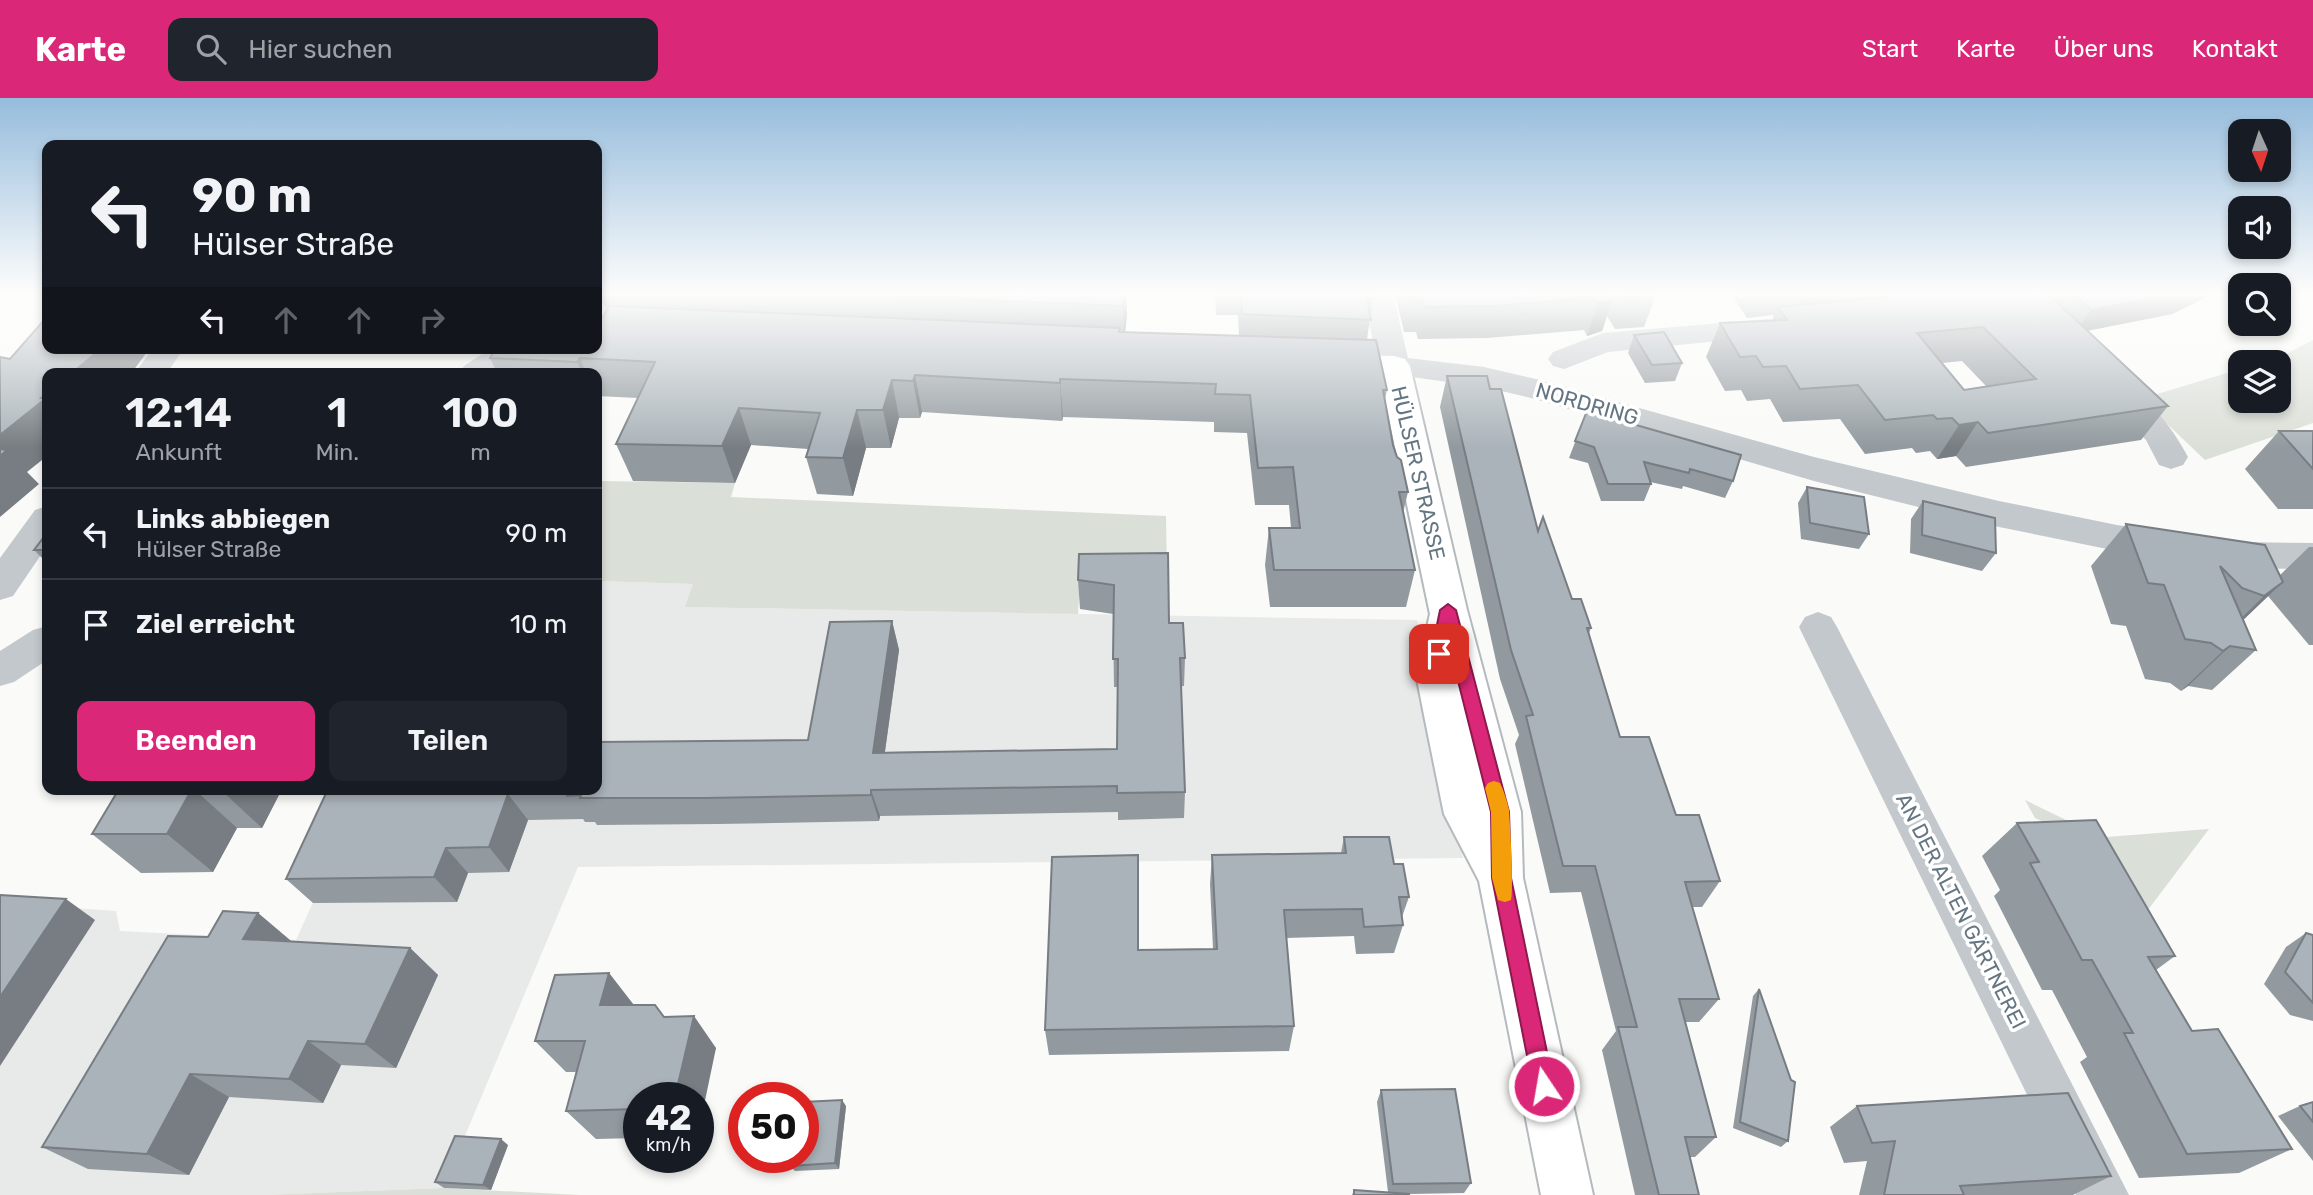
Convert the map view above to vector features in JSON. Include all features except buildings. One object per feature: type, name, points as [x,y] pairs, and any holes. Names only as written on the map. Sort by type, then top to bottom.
[{"type":"main road","name":"NORDRING","points":[[1301,362],[1394,366]]},
{"type":"main road","name":"HÜLSER STRASSE","points":[[1394,366],[1448,610],[1436,674],[1438,687],[1465,814],[1502,878],[1567,1195]]},
{"type":"street","name":"HÜLSER STRASSE","points":[[1389,345],[1394,366]]},
{"type":"street","points":[[1564,359],[1598,345]]},
{"type":"street","points":[[483,368],[504,354]]},
{"type":"street","name":"NORDRING","points":[[1394,366],[1483,377],[1536,389],[1814,469],[1999,514],[2117,538],[2238,555],[2313,556]]},
{"type":"street","points":[[2091,368],[2160,434],[2171,457]]},
{"type":"street","points":[[0,586],[42,526]]},
{"type":"street","name":"AN DER ALTEN GÄRTNEREI","points":[[1818,627],[2103,1195]]},
{"type":"street","points":[[5,661],[42,643]]},
{"type":"shaded area","points":[[2303,345],[2313,345],[2313,423],[2205,460],[2141,399],[2228,373],[2228,413],[2291,413],[2291,352]]},
{"type":"shaded area","points":[[602,481],[735,483],[731,497],[1166,516],[1167,581],[1080,582],[1078,614],[685,607],[693,584],[602,581]]},
{"type":"shaded area","points":[[602,581],[694,584],[686,607],[1417,620],[1463,858],[578,867],[443,1188],[263,1195],[0,1195],[0,911],[16,904],[116,911],[120,931],[296,940],[353,813],[536,795],[602,795]]},
{"type":"shaded area","points":[[2025,800],[2091,832],[2094,838],[2209,829],[2132,931],[2073,836],[2035,818]]},
{"type":"shaded area","points":[[443,1188],[580,1195],[263,1195]]},
{"type":"slow traffic","points":[[1494,788],[1500,812],[1505,894]]},
{"type":"route","points":[[1439,654],[1448,610],[1500,812],[1502,878],[1544,1086]]}]
